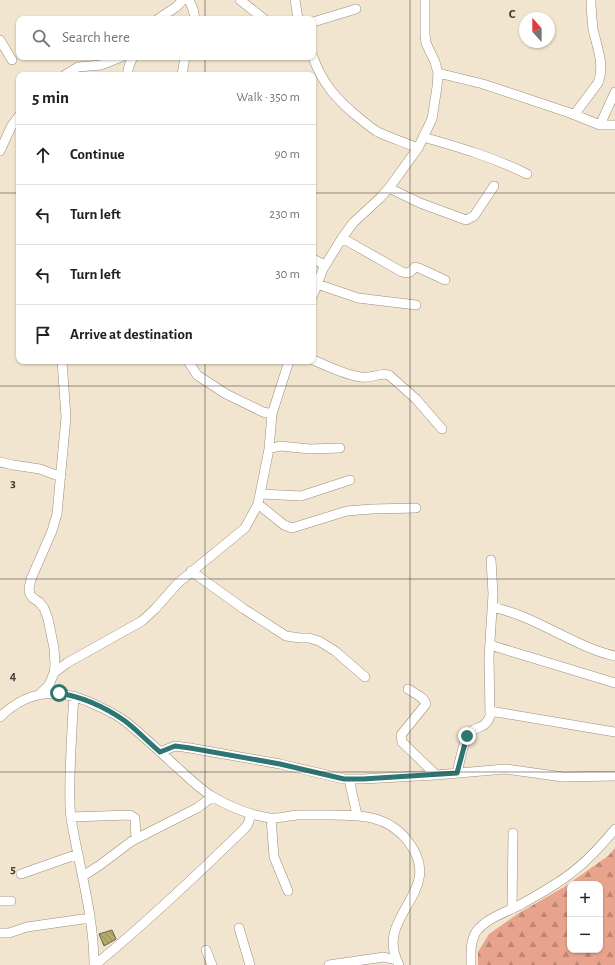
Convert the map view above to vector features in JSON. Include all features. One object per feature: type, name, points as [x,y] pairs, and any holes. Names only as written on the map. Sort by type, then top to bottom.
[{"type":"street","points":[[240,0],[260,16]]},
{"type":"street","points":[[295,0],[298,16]]},
{"type":"street","points":[[416,305],[358,298],[317,284],[325,266],[352,223],[389,188],[418,148],[432,119],[438,73],[435,62],[426,43],[425,0]]},
{"type":"street","points":[[574,115],[600,77],[601,63],[590,0]]},
{"type":"street","points":[[163,16],[190,1],[194,16]]},
{"type":"street","points":[[316,21],[356,9]]},
{"type":"street","points":[[0,40],[12,60]]},
{"type":"street","points":[[70,72],[78,67],[101,65],[114,60]]},
{"type":"street","points":[[128,72],[132,60]]},
{"type":"street","points":[[182,72],[184,60]]},
{"type":"street","points":[[314,60],[328,87],[337,99],[378,132],[418,148]]},
{"type":"street","points":[[438,73],[483,84],[600,125],[615,125]]},
{"type":"street","points":[[600,125],[615,92]]},
{"type":"street","points":[[0,151],[11,127],[16,120]]},
{"type":"street","points":[[422,137],[454,146],[506,164],[526,174]]},
{"type":"street","points":[[389,188],[420,203],[466,220],[474,216],[494,186]]},
{"type":"street","points":[[342,238],[402,272],[407,274],[410,273],[415,267],[445,280]]},
{"type":"street","points":[[316,261],[325,266]]},
{"type":"street","points":[[316,361],[361,377],[370,378],[385,373],[416,399],[442,429]]},
{"type":"street","points":[[40,694],[49,685],[54,673],[54,648],[48,619],[44,608],[30,594],[29,585],[52,531],[57,514],[66,417],[62,364]]},
{"type":"street","points":[[190,364],[197,374],[215,387],[263,412],[272,414]]},
{"type":"street","points":[[54,673],[66,663],[142,621],[191,571],[245,528],[258,504],[261,494],[269,449],[272,414],[287,364]]},
{"type":"street","points":[[269,449],[274,446],[310,449],[340,448]]},
{"type":"street","points":[[0,462],[13,466],[40,469],[61,477]]},
{"type":"street","points":[[261,494],[301,496],[350,480]]},
{"type":"street","points":[[258,504],[284,525],[292,528],[347,511],[416,508]]},
{"type":"street","points":[[457,773],[467,736],[473,730],[488,722],[490,711],[490,645],[492,607],[491,560]]},
{"type":"street","points":[[191,571],[244,609],[286,636],[309,638],[319,641],[335,651],[365,677]]},
{"type":"street","points":[[492,607],[521,615],[585,646],[615,656]]},
{"type":"street","points":[[490,645],[615,683]]},
{"type":"street","points":[[408,689],[426,701],[426,704],[401,735],[402,742],[436,775]]},
{"type":"street","points":[[0,717],[18,704],[40,694],[59,693],[74,696],[95,704],[125,721],[194,783],[212,797],[251,814],[271,818],[298,815],[357,815],[381,820],[397,829],[418,855],[421,868],[420,880],[397,923],[393,937],[393,953],[397,962]]},
{"type":"street","points":[[74,696],[71,746],[71,817],[90,918],[94,949],[94,965]]},
{"type":"street","points":[[490,711],[615,732]]},
{"type":"street","points":[[160,752],[175,746],[190,748],[235,755],[344,779],[436,775],[505,769],[563,777],[615,776]]},
{"type":"street","points":[[349,779],[357,815]]},
{"type":"street","points":[[82,876],[136,839],[197,808],[212,797]]},
{"type":"street","points":[[94,965],[160,910],[226,847],[248,824],[251,814]]},
{"type":"street","points":[[71,817],[130,815],[135,818],[136,839]]},
{"type":"street","points":[[271,818],[274,857],[288,891]]},
{"type":"street","points":[[471,965],[472,940],[477,931],[493,919],[557,883],[573,872],[591,856],[615,829]]},
{"type":"street","points":[[512,833],[512,909]]},
{"type":"street","points":[[21,874],[78,854]]},
{"type":"street","points":[[0,902],[12,901]]},
{"type":"street","points":[[0,933],[9,933],[27,928],[90,918]]},
{"type":"street","points":[[239,928],[250,965]]},
{"type":"street","points":[[206,950],[212,965]]},
{"type":"street","points":[[329,965],[384,957],[397,962]]},
{"type":"green space","points":[[615,848],[615,965],[478,965],[478,952],[489,934],[519,913],[567,885],[567,953],[603,953],[603,881],[573,881],[608,856]]},
{"type":"building","points":[[112,930],[116,939],[104,946],[99,934]]},
{"type":"route","points":[[59,693],[79,697],[110,712],[125,721],[160,752],[175,746],[190,748],[280,764],[344,779],[457,773],[467,736]]}]
